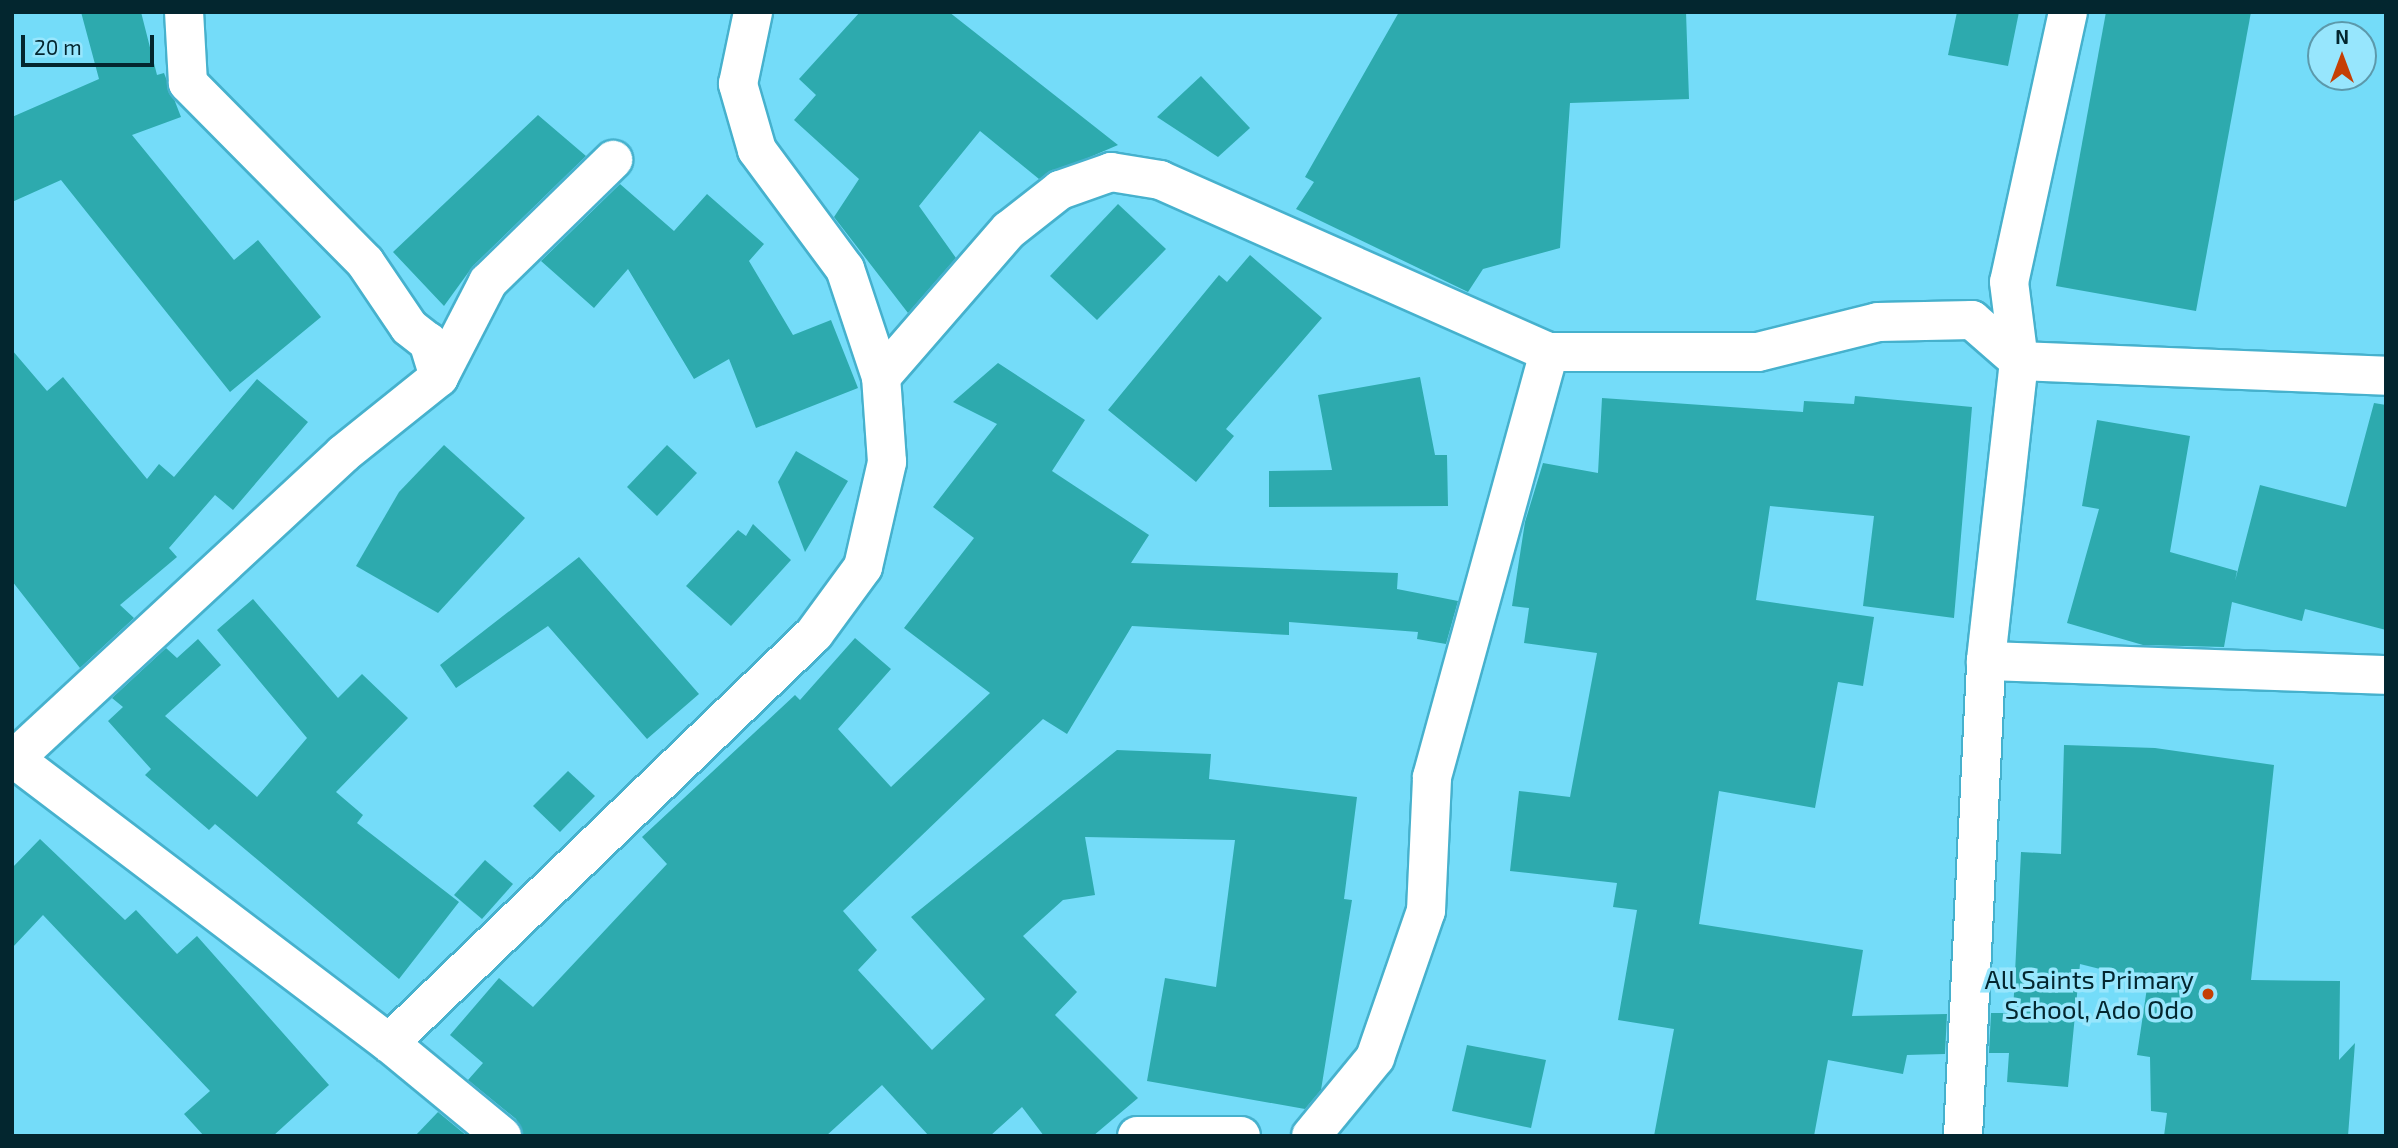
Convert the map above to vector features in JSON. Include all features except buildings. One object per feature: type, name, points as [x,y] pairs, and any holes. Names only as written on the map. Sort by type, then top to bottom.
[{"type":"street","points":[[184,12],[188,83],[365,262],[409,327],[428,342],[439,376]]},
{"type":"street","points":[[389,1043],[814,634],[863,566],[887,461],[881,377],[845,269],[757,150],[738,85],[753,12]]},
{"type":"street","points":[[1963,1136],[1986,661],[2018,361],[2009,282],[2068,12]]},
{"type":"street","points":[[502,1136],[389,1043],[13,758],[343,454],[439,376],[488,282],[613,160]]},
{"type":"street","points":[[881,377],[1009,230],[1060,190],[1111,172],[1160,180],[1549,352],[1758,352],[1878,322],[1972,320],[2018,361],[2386,376]]},
{"type":"street","points":[[1311,1136],[1375,1058],[1426,911],[1432,777],[1549,352]]},
{"type":"street","points":[[1986,661],[2386,675]]},
{"type":"street","points":[[1137,1136],[1241,1136]]},
{"type":"place","name":"All Saints Primary School, Ado Odo","points":[[2208,994]]}]
